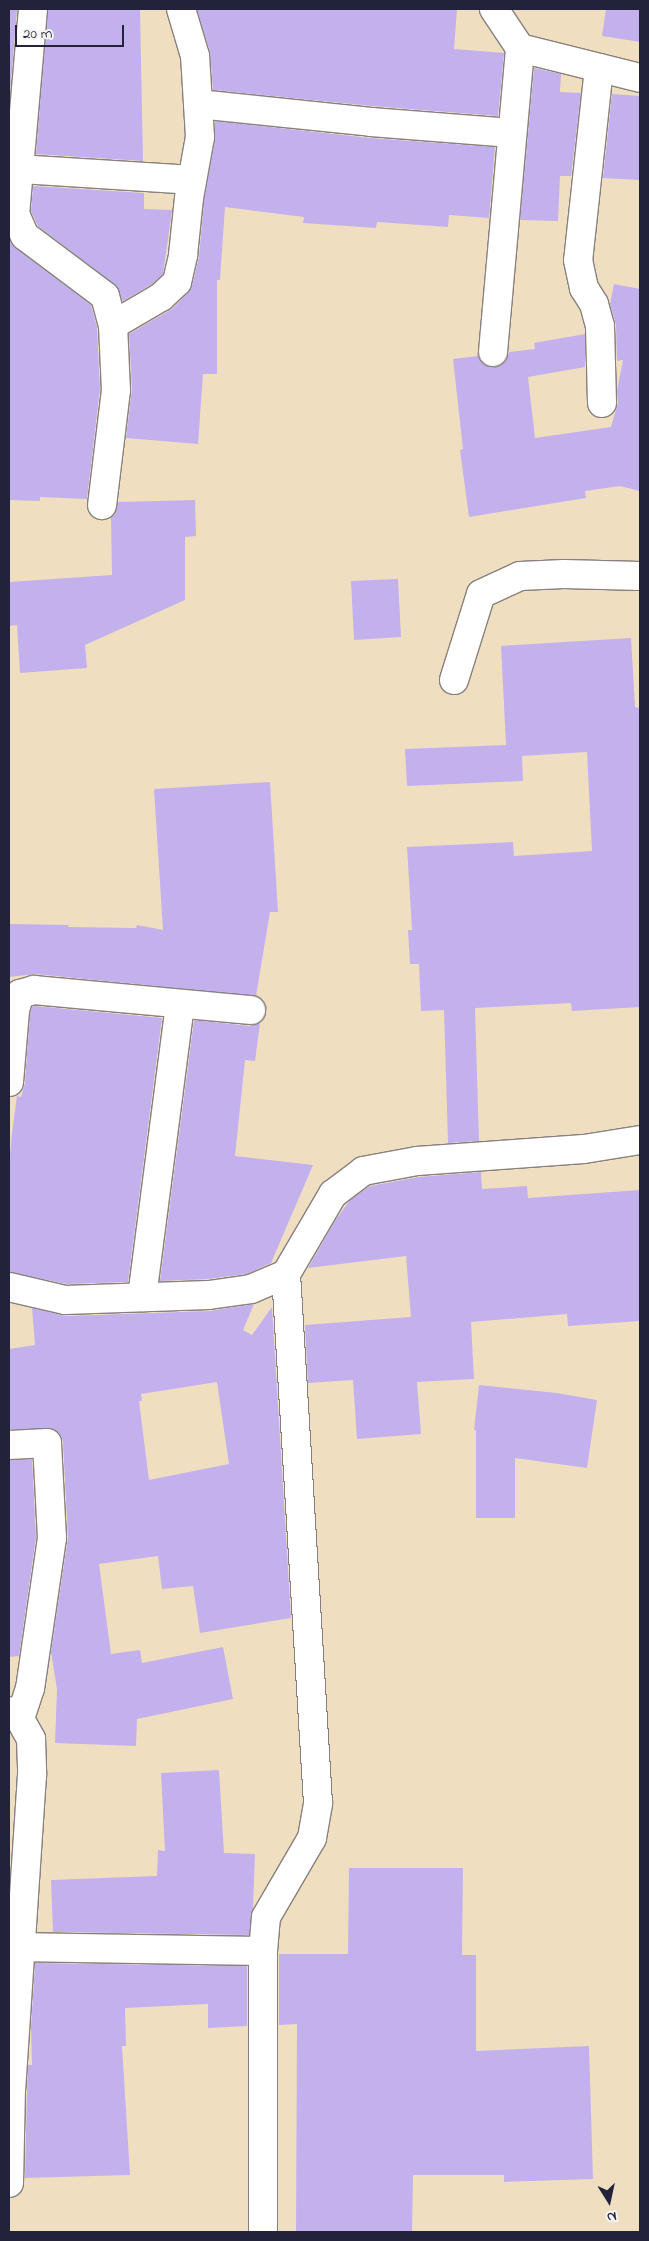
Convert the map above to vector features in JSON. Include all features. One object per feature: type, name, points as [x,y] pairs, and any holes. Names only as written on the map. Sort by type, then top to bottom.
[{"type":"street","points":[[33,9],[18,106],[19,170],[15,214],[25,236],[105,296],[113,325],[116,390],[102,505]]},
{"type":"street","points":[[113,325],[161,297],[177,282],[183,255],[192,180],[200,137],[195,56],[181,9]]},
{"type":"street","points":[[493,352],[520,48],[494,9]]},
{"type":"street","points":[[520,48],[640,78]]},
{"type":"street","points":[[599,68],[578,260],[584,288],[594,304],[600,326],[602,403]]},
{"type":"street","points":[[198,104],[372,122],[512,133]]},
{"type":"street","points":[[19,170],[192,180]]},
{"type":"street","points":[[454,680],[482,594],[520,576],[564,574],[640,576]]},
{"type":"street","points":[[9,1082],[15,993],[34,990],[251,1010]]},
{"type":"street","points":[[142,1297],[180,1004]]},
{"type":"street","points":[[263,2232],[263,1951],[266,1917],[312,1838],[318,1803],[286,1274],[333,1194],[363,1171],[417,1161],[584,1149],[640,1140]]},
{"type":"street","points":[[9,1287],[65,1300],[209,1295],[252,1289],[286,1274]]},
{"type":"street","points":[[9,1445],[47,1443],[52,1538],[30,1688],[15,1715],[31,1739],[32,1775],[15,1947],[9,2183]]},
{"type":"street","points":[[15,1947],[263,1951]]},
{"type":"building","points":[[9,9],[17,9],[9,107]]},
{"type":"building","points":[[48,9],[140,9],[143,161],[36,154]]},
{"type":"building","points":[[197,9],[457,9],[454,49],[504,53],[498,116],[213,90],[210,52]]},
{"type":"building","points":[[606,9],[640,9],[640,42],[602,36]]},
{"type":"building","points":[[534,68],[561,74],[560,92],[581,93],[571,176],[560,176],[558,221],[520,220]]},
{"type":"building","points":[[612,94],[640,96],[640,180],[603,178]]},
{"type":"building","points":[[215,121],[370,138],[495,147],[489,218],[449,215],[448,227],[377,222],[376,228],[303,223],[304,217],[225,207],[220,280],[217,280],[217,374],[203,374],[198,444],[126,438],[132,389],[129,334],[172,309],[188,293],[192,286],[199,257],[204,200],[215,140]]},
{"type":"building","points":[[33,186],[144,193],[144,209],[172,210],[163,274],[152,284],[123,301],[114,284],[38,226],[31,211]]},
{"type":"building","points":[[9,238],[16,248],[91,305],[97,327],[100,389],[87,499],[40,497],[40,501],[9,500]]},
{"type":"building","points":[[614,284],[640,289],[640,491],[620,486],[585,491],[586,498],[469,517],[460,450],[463,449],[453,359],[478,356],[484,365],[491,367],[499,366],[506,361],[509,352],[535,349],[534,343],[585,334],[585,367],[528,377],[535,438],[611,427],[618,403],[617,391],[623,360],[617,361],[616,325],[610,304]]},
{"type":"building","points":[[195,500],[196,536],[185,537],[185,600],[85,645],[87,668],[20,673],[17,625],[9,626],[9,582],[112,575],[111,517],[115,514],[118,502]]},
{"type":"building","points":[[398,579],[401,637],[354,640],[351,581]]},
{"type":"building","points":[[631,638],[635,707],[640,708],[640,1007],[572,1011],[571,1003],[475,1008],[479,1141],[448,1143],[444,1010],[421,1011],[419,964],[410,964],[408,930],[412,930],[407,847],[513,842],[514,856],[592,851],[587,752],[522,756],[523,781],[407,786],[405,749],[506,745],[501,646]]},
{"type":"building","points":[[270,782],[278,912],[270,912],[256,996],[35,974],[9,977],[9,924],[136,928],[137,925],[163,930],[154,789]]},
{"type":"building","points":[[32,1007],[162,1018],[128,1282],[67,1284],[9,1272],[9,1165],[12,1133],[17,1096],[21,1097],[25,1083],[30,1013]]},
{"type":"building","points":[[194,1020],[250,1026],[260,1023],[255,1061],[245,1060],[235,1156],[313,1165],[271,1263],[247,1274],[208,1279],[160,1281]]},
{"type":"building","points":[[481,1172],[482,1189],[527,1186],[528,1198],[640,1190],[640,1321],[568,1326],[567,1314],[471,1322],[474,1379],[417,1382],[421,1434],[357,1439],[353,1380],[308,1383],[305,1325],[411,1317],[406,1256],[308,1268],[335,1221],[350,1200],[370,1186],[419,1177]]},
{"type":"building","points":[[254,1304],[243,1330],[252,1335],[272,1307],[291,1618],[200,1633],[193,1586],[162,1589],[158,1556],[99,1564],[111,1654],[140,1650],[142,1663],[223,1647],[233,1699],[137,1719],[136,1746],[55,1743],[57,1689],[51,1652],[68,1537],[63,1442],[60,1434],[54,1429],[9,1429],[9,1349],[35,1345],[32,1308],[66,1316],[210,1311]],"holes":[[[217,1382],[229,1464],[149,1480],[139,1401],[142,1401],[141,1394]]]},
{"type":"building","points":[[479,1385],[557,1393],[597,1400],[587,1468],[515,1458],[515,1518],[476,1518],[476,1430],[474,1430]]},
{"type":"building","points":[[32,1459],[36,1537],[19,1656],[9,1657],[9,1460]]},
{"type":"building","points":[[219,1770],[224,1853],[255,1854],[253,1908],[249,1935],[53,1932],[51,1880],[157,1876],[158,1850],[165,1851],[161,1773]]},
{"type":"building","points":[[349,1868],[463,1868],[462,1955],[476,1955],[476,2051],[589,2046],[593,2179],[504,2182],[504,2175],[413,2175],[412,2232],[296,2232],[297,2024],[279,2025],[279,1954],[348,1954]]},
{"type":"building","points":[[35,1963],[247,1966],[247,2026],[208,2028],[208,2004],[125,2008],[126,2046],[122,2046],[130,2175],[25,2178],[28,2065],[32,2065],[31,2028]]}]
